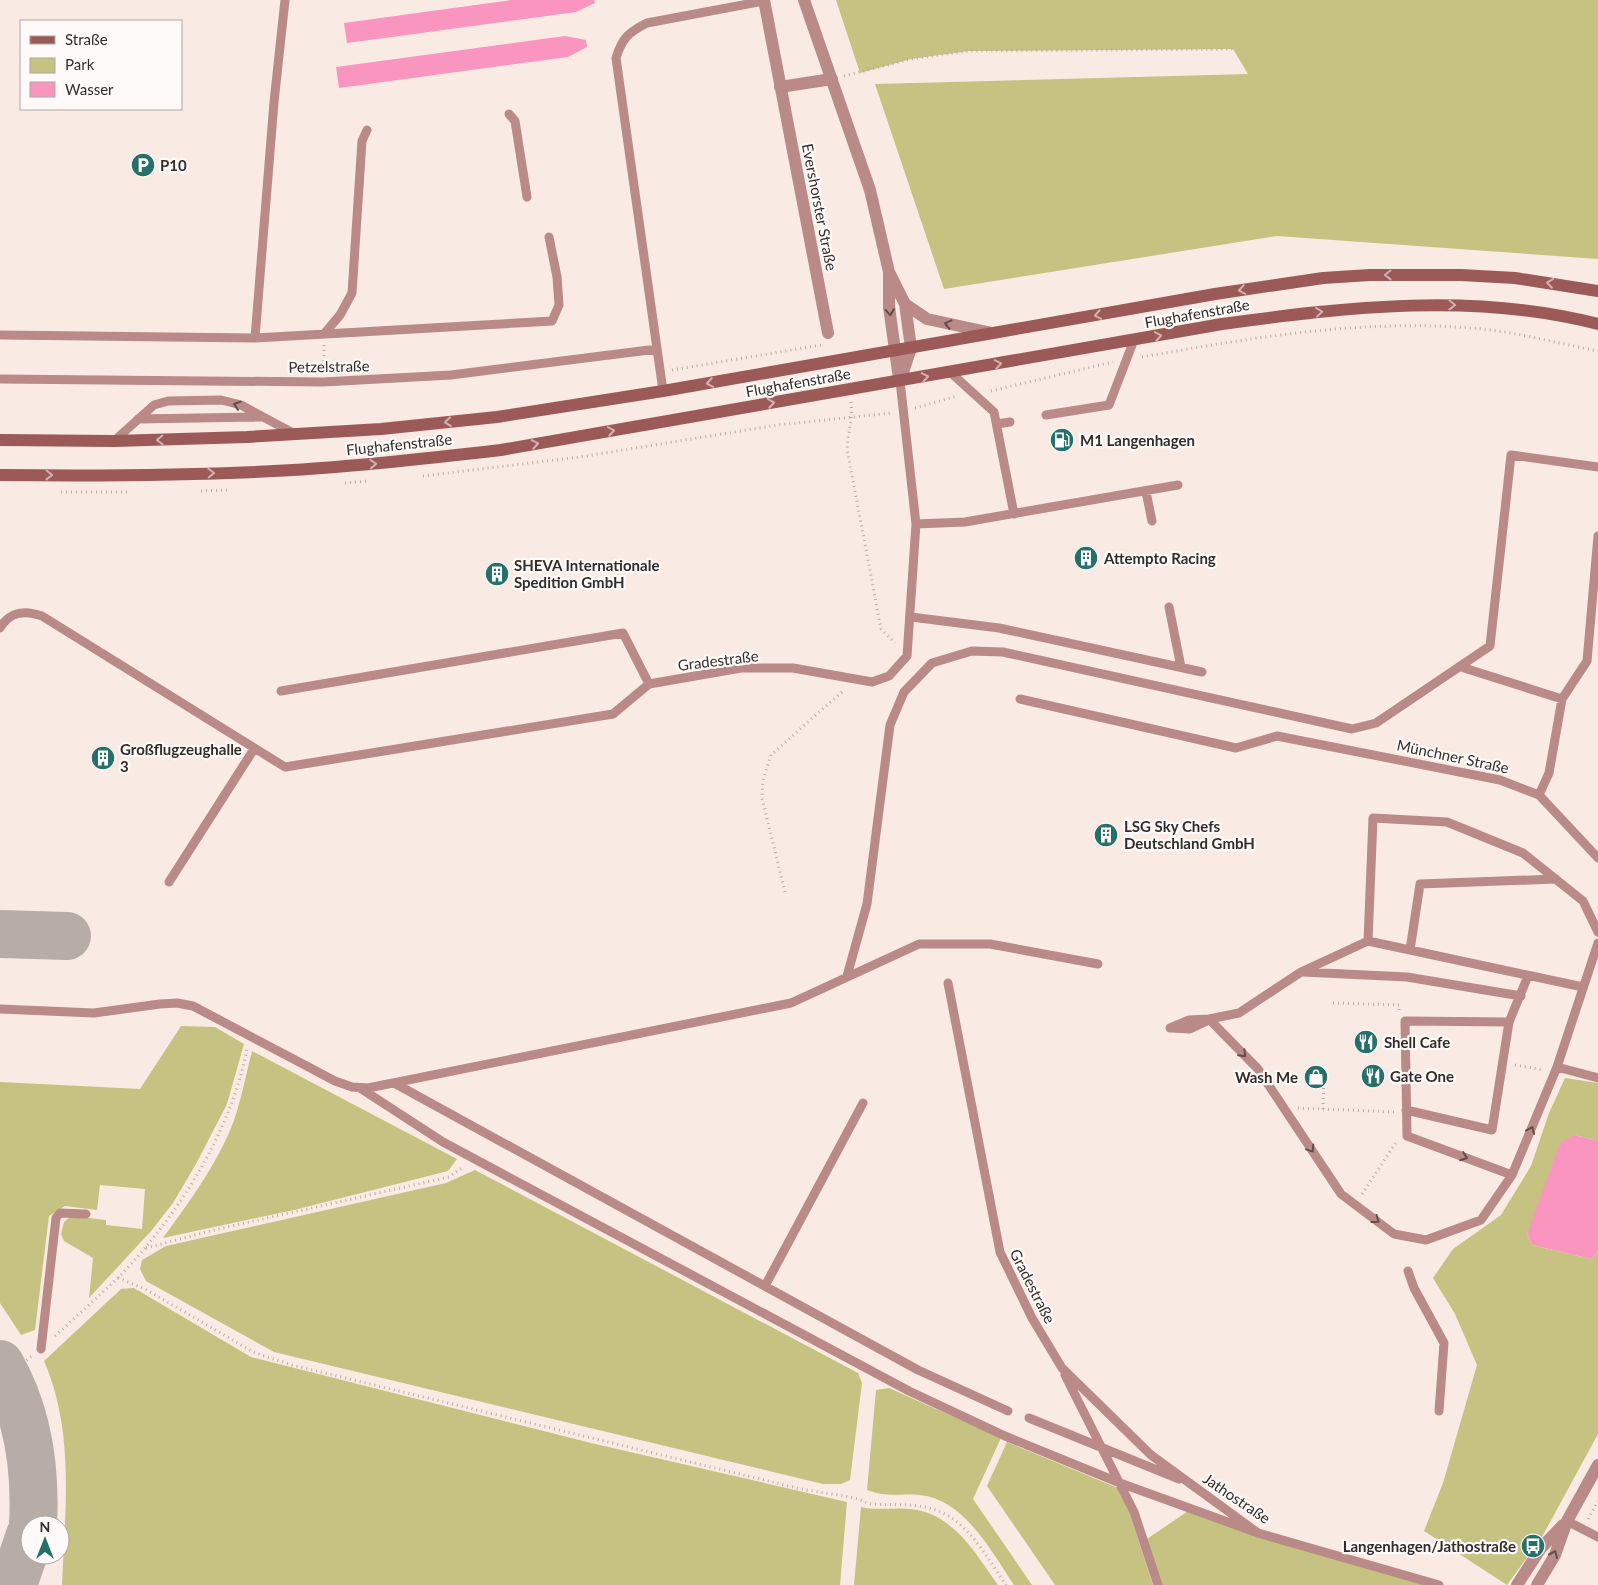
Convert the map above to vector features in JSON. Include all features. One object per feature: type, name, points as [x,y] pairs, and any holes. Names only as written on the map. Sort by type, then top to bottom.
[{"type":"main road","name":"Flughafenstraße","points":[[0,440],[114,441],[296,435],[497,417],[663,391],[1270,285],[1332,278],[1418,274],[1461,275],[1515,278],[1598,291]]},
{"type":"main road","name":"Flughafenstraße","points":[[0,475],[191,474],[382,463],[501,450],[1272,317],[1411,305],[1511,308],[1582,320],[1598,325]]},
{"type":"street","points":[[804,0],[870,190],[889,272],[889,307],[900,381]]},
{"type":"street","name":"Evershorster Straße","points":[[764,1],[829,338]]},
{"type":"street","points":[[780,86],[832,78]]},
{"type":"street","points":[[889,272],[905,304],[911,348],[900,381]]},
{"type":"street","points":[[905,304],[927,319],[995,333]]},
{"type":"street","points":[[1517,1585],[1542,1548],[1566,1521],[1598,1466]]},
{"type":"street","points":[[1537,1585],[1555,1555],[1566,1521]]},
{"type":"lane","points":[[255,338],[274,102],[285,0]]},
{"type":"lane","points":[[663,391],[616,58],[621,42],[633,30],[647,23],[764,1]]},
{"type":"lane","points":[[509,114],[515,121],[527,196]]},
{"type":"lane","points":[[324,334],[340,315],[352,293],[362,141],[367,130]]},
{"type":"lane","points":[[0,335],[255,338],[552,321],[559,305],[557,277],[549,237]]},
{"type":"lane","points":[[1046,415],[1109,405],[1128,360],[1134,340]]},
{"type":"lane","name":"Petzelstraße","points":[[0,378],[324,382],[451,375],[657,349]]},
{"type":"lane","points":[[950,372],[994,412],[1014,514]]},
{"type":"lane","points":[[900,381],[916,524],[907,656]]},
{"type":"lane","points":[[114,441],[154,405],[168,402],[221,400],[241,405],[296,435]]},
{"type":"lane","points":[[138,419],[261,417]]},
{"type":"lane","points":[[997,424],[1010,422]]},
{"type":"lane","points":[[846,976],[867,904],[890,725],[904,692],[932,663],[972,651],[1003,652],[1352,729],[1376,723],[1490,646],[1511,455],[1598,468]]},
{"type":"lane","points":[[916,524],[965,522],[1178,486]]},
{"type":"lane","points":[[1146,492],[1152,521]]},
{"type":"lane","points":[[1540,795],[1549,773],[1562,699],[1587,661],[1598,536]]},
{"type":"lane","points":[[1169,607],[1181,667]]},
{"type":"lane","points":[[0,628],[12,614],[28,611],[42,616],[285,767],[613,714],[649,684],[623,633],[281,691]]},
{"type":"lane","points":[[911,617],[999,628],[1202,672]]},
{"type":"lane","name":"Gradestraße","points":[[649,684],[741,668],[793,668],[872,682],[889,676],[907,656]]},
{"type":"lane","points":[[1461,666],[1562,699]]},
{"type":"lane","name":"Münchner Straße","points":[[1020,699],[1236,748],[1277,736],[1500,780],[1540,795],[1598,858]]},
{"type":"lane","points":[[169,882],[254,749]]},
{"type":"lane","points":[[1368,941],[1373,818],[1447,822],[1523,852],[1583,901],[1598,932]]},
{"type":"lane","points":[[1410,950],[1420,884],[1556,880]]},
{"type":"lane","points":[[1583,987],[1368,941],[1302,972],[1239,1013],[1209,1019],[1258,1069],[1341,1194],[1394,1234],[1426,1240],[1482,1220],[1512,1175],[1557,1067],[1598,943]]},
{"type":"lane","points":[[0,1009],[94,1012],[178,1003],[193,1006],[335,1082],[359,1087],[394,1083],[791,1003],[919,944],[990,944],[1098,964]]},
{"type":"lane","points":[[1302,972],[1407,977],[1521,996]]},
{"type":"lane","points":[[1406,1112],[1492,1130],[1508,1022],[1521,996],[1528,976]]},
{"type":"lane","name":"Gradestraße","points":[[948,983],[1000,1252],[1032,1318],[1062,1368],[1151,1455],[1191,1484]]},
{"type":"lane","points":[[1508,1022],[1405,1021],[1406,1112],[1407,1136],[1512,1175]]},
{"type":"lane","points":[[1557,1067],[1598,1078]]},
{"type":"lane","points":[[394,1083],[918,1370],[1008,1411]]},
{"type":"lane","points":[[359,1087],[443,1142],[909,1391],[1005,1436],[1120,1483],[1258,1533]]},
{"type":"lane","points":[[764,1286],[863,1103]]},
{"type":"lane","points":[[41,1350],[56,1218],[60,1212],[86,1214]]},
{"type":"lane","points":[[1408,1271],[1414,1288],[1444,1343],[1439,1411]]},
{"type":"lane","points":[[1062,1368],[1134,1512],[1158,1585]]},
{"type":"lane","points":[[1029,1418],[1191,1484]]},
{"type":"lane","name":"Jathostraße","points":[[1191,1484],[1258,1533],[1439,1585]]},
{"type":"lane","points":[[1566,1521],[1598,1537]]},
{"type":"path","points":[[832,78],[911,59],[969,51],[1233,49]]},
{"type":"path","points":[[872,416],[902,412],[958,396],[1128,360],[1245,339],[1339,328],[1406,326],[1472,328],[1598,351]]},
{"type":"path","points":[[324,334],[324,382]]},
{"type":"path","points":[[660,372],[829,338]]},
{"type":"path","points":[[853,418],[848,430],[847,449],[881,629],[907,656]]},
{"type":"path","points":[[785,892],[762,798],[765,772],[771,755],[855,680]]},
{"type":"path","points":[[1333,1003],[1399,1005],[1400,1014]]},
{"type":"path","points":[[7,1376],[41,1350],[118,1278],[145,1248],[182,1199],[223,1122],[239,1081],[249,1036]]},
{"type":"path","points":[[1323,1109],[1324,1071]]},
{"type":"path","points":[[1283,1107],[1406,1112]]},
{"type":"path","points":[[1355,1204],[1401,1134]]},
{"type":"path","points":[[145,1248],[214,1230],[449,1177],[473,1158]]},
{"type":"path","points":[[118,1278],[145,1289],[255,1353],[292,1365],[801,1489],[852,1497],[870,1504],[912,1504],[931,1508],[950,1517],[963,1528],[1006,1585]]},
{"type":"green space","points":[[836,0],[1598,0],[1598,259],[1277,236],[944,289],[875,84],[1248,74],[1233,49],[969,51],[911,59],[860,73]]},
{"type":"green space","points":[[181,1026],[215,1027],[244,1044],[227,1104],[196,1164],[173,1203],[152,1230],[89,1298],[93,1258],[64,1241],[61,1234],[64,1222],[71,1216],[106,1220],[106,1225],[142,1229],[145,1189],[100,1185],[97,1210],[65,1206],[49,1216],[35,1330],[21,1335],[0,1303],[0,1082],[140,1089]]},
{"type":"green space","points":[[252,1051],[457,1159],[448,1171],[294,1210],[163,1238],[205,1177],[224,1144],[237,1111]]},
{"type":"green space","points":[[1565,1078],[1598,1083],[1598,1141],[1574,1135],[1527,1234],[1532,1245],[1591,1259],[1598,1251],[1598,1434],[1542,1537],[1507,1585],[1424,1531],[1443,1483],[1477,1365],[1455,1314],[1433,1278],[1453,1249],[1501,1215],[1531,1166],[1549,1113]]},
{"type":"green space","points":[[475,1170],[858,1373],[862,1383],[850,1480],[841,1484],[823,1484],[274,1352],[146,1281],[140,1269],[142,1260],[166,1246],[446,1183]]},
{"type":"green space","points":[[134,1288],[251,1357],[591,1443],[847,1502],[840,1585],[62,1585],[63,1565],[70,1565],[70,1515],[65,1515],[66,1471],[60,1415],[54,1388],[44,1361],[121,1289]]},
{"type":"green space","points":[[889,1388],[1001,1438],[973,1499],[1032,1585],[1014,1585],[975,1529],[950,1506],[936,1499],[920,1495],[888,1495],[867,1490],[876,1390]]},
{"type":"green space","points":[[1007,1442],[1118,1488],[1130,1514],[1153,1585],[1055,1585],[987,1486]]},
{"type":"green space","points":[[861,1507],[873,1509],[911,1509],[926,1512],[940,1518],[972,1548],[998,1585],[854,1585]]},
{"type":"green space","points":[[1191,1509],[1439,1585],[1158,1585],[1144,1541]]},
{"type":"water","points":[[511,0],[594,0],[595,3],[576,12],[347,43],[344,23]]},
{"type":"water","points":[[565,36],[586,40],[587,47],[568,57],[339,88],[336,67]]},
{"type":"water","points":[[1574,1135],[1598,1141],[1598,1251],[1591,1259],[1532,1245],[1527,1234],[1560,1143]]},
{"type":"taxiway","points":[[0,934],[67,936]]},
{"type":"taxiway","points":[[0,1364],[18,1402],[24,1422],[32,1463],[33,1515]]},
{"type":"taxiway","points":[[13,1585],[20,1564]]},
{"type":"place","name":"P10","points":[[143,165]]},
{"type":"place","name":"M1 Langenhagen","points":[[1062,440]]},
{"type":"place","name":"Attempto Racing","points":[[1086,558]]},
{"type":"place","name":"SHEVA Internationale Spedition GmbH","points":[[497,574]]},
{"type":"place","name":"Großflugzeughalle 3","points":[[103,758]]},
{"type":"place","name":"LSG Sky Chefs Deutschland GmbH","points":[[1106,835]]},
{"type":"place","name":"Shell Cafe","points":[[1366,1042]]},
{"type":"place","name":"Gate One","points":[[1373,1076]]},
{"type":"place","name":"Wash Me","points":[[1316,1077]]},
{"type":"place","name":"Langenhagen/Jathostraße","points":[[1533,1546]]}]
